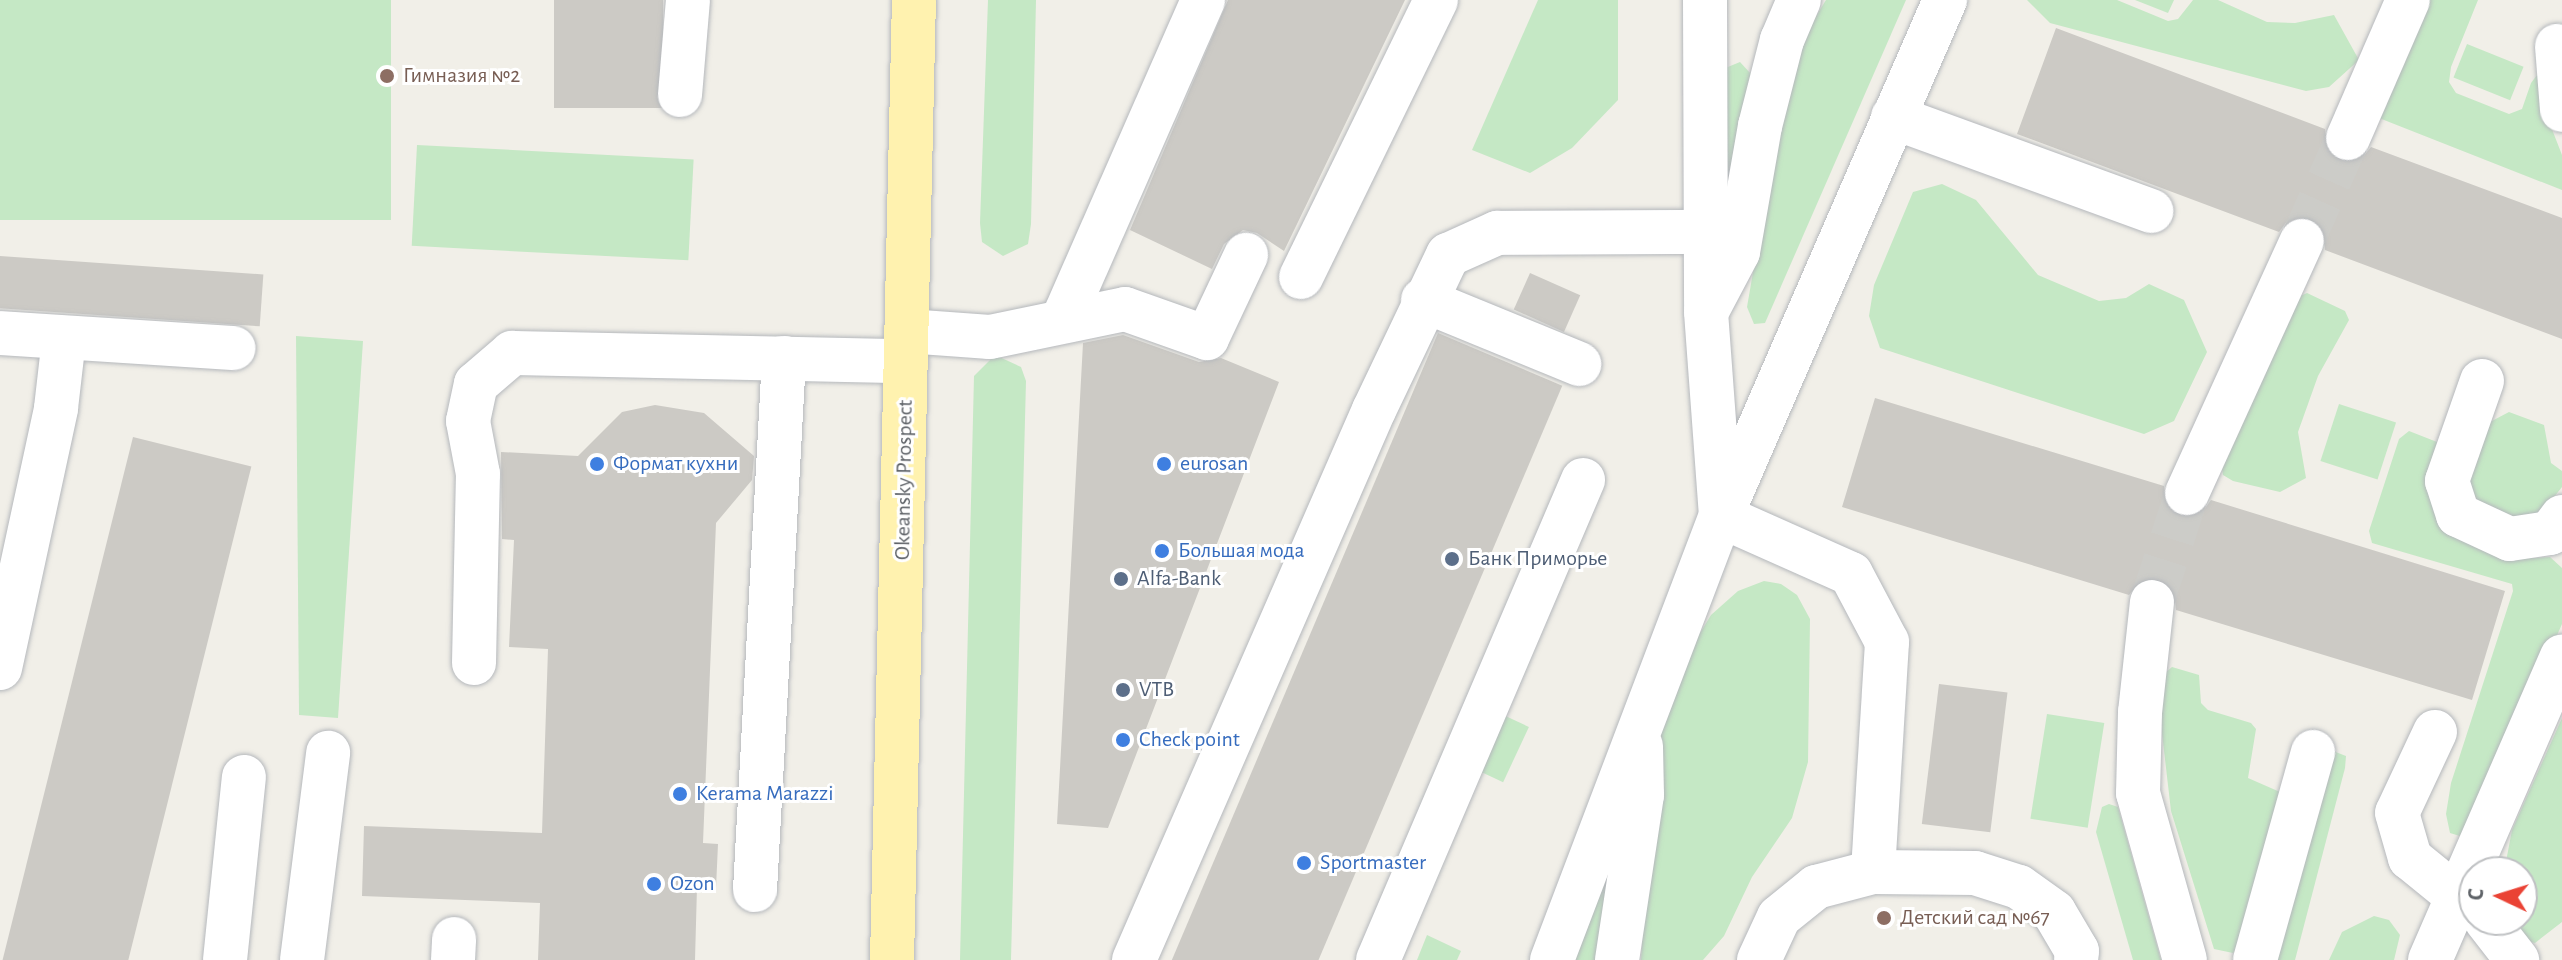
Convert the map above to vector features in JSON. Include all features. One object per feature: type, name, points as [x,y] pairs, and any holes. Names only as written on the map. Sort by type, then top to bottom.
[{"type":"main road","name":"Okeansky Prospect","points":[[892,960],[914,0]]},
{"type":"street","points":[[680,95],[688,0]]},
{"type":"street","points":[[1064,317],[1203,0]]},
{"type":"street","points":[[1301,277],[1436,0]]},
{"type":"street","points":[[1705,0],[1706,312],[1721,516]]},
{"type":"street","points":[[1706,312],[1738,252],[1760,126],[1782,40],[1799,0]]},
{"type":"street","points":[[1552,960],[1721,516],[1945,0]]},
{"type":"street","points":[[2348,138],[2408,0]]},
{"type":"street","points":[[2557,46],[2562,110]]},
{"type":"street","points":[[1893,117],[2151,211]]},
{"type":"street","points":[[1134,960],[1423,300],[1448,255],[1497,233],[1705,232]]},
{"type":"street","points":[[2187,493],[2302,241]]},
{"type":"street","points":[[474,663],[478,474],[468,421],[476,384],[512,353],[784,358],[990,337],[1064,317],[1125,309],[1207,338],[1246,255]]},
{"type":"street","points":[[1423,300],[1579,364]]},
{"type":"street","points":[[0,333],[234,348]]},
{"type":"street","points":[[0,668],[54,422],[64,339]]},
{"type":"street","points":[[755,890],[784,358]]},
{"type":"street","points":[[2482,381],[2447,481],[2458,515],[2510,539],[2550,533],[2562,517]]},
{"type":"street","points":[[1378,960],[1583,480]]},
{"type":"street","points":[[1721,516],[1851,574],[1887,642],[1889,672],[1873,872]]},
{"type":"street","points":[[2152,602],[2140,712],[2138,793],[2185,960]]},
{"type":"street","points":[[2490,856],[2562,657]]},
{"type":"street","points":[[1617,960],[1642,795],[1641,724]]},
{"type":"street","points":[[2435,732],[2397,813],[2410,858],[2458,897]]},
{"type":"street","points":[[2255,960],[2313,752]]},
{"type":"street","points":[[302,960],[328,753]]},
{"type":"street","points":[[225,960],[244,777]]},
{"type":"street","points":[[1759,960],[1779,917],[1816,887],[1873,872],[1975,873],[2019,887],[2054,912],[2077,951],[2076,960]]},
{"type":"street","points":[[2430,960],[2458,924]]},
{"type":"street","points":[[2496,936],[2517,960]]},
{"type":"green space","points":[[0,0],[391,0],[391,220],[0,220]]},
{"type":"green space","points":[[988,0],[1036,0],[1031,224],[1028,244],[1003,256],[982,242],[980,223]]},
{"type":"green space","points":[[1538,0],[1618,0],[1618,100],[1572,148],[1530,173],[1472,150]]},
{"type":"green space","points":[[1826,0],[1906,0],[1765,323],[1754,324],[1747,307],[1780,117],[1802,39]]},
{"type":"green space","points":[[2027,0],[2117,0],[2168,21],[2178,19],[2193,0],[2218,0],[2267,22],[2295,23],[2334,15],[2359,60],[2329,87],[2306,91],[2050,23]]},
{"type":"green space","points":[[2135,0],[2174,0],[2168,13]]},
{"type":"green space","points":[[2427,0],[2478,0],[2451,67],[2449,82],[2456,93],[2509,114],[2522,109],[2537,75],[2544,77],[2548,119],[2562,155],[2562,190],[2379,118]]},
{"type":"green space","points":[[2467,44],[2524,67],[2510,100],[2454,77]]},
{"type":"green space","points":[[1740,62],[1751,74],[1727,191],[1723,69]]},
{"type":"green space","points":[[417,145],[694,159],[688,260],[412,246]]},
{"type":"green space","points":[[1942,184],[1976,200],[2038,275],[2099,301],[2126,298],[2149,284],[2184,300],[2207,352],[2174,421],[2144,434],[1880,348],[1869,316],[1874,285],[1913,192]]},
{"type":"green space","points":[[2307,293],[2345,311],[2349,320],[2318,376],[2298,432],[2306,478],[2280,492],[2233,481],[2223,475],[2221,460],[2296,298]]},
{"type":"green space","points":[[296,336],[363,341],[338,718],[299,715]]},
{"type":"green space","points":[[995,355],[1021,367],[1026,381],[1011,960],[960,960],[974,376]]},
{"type":"green space","points":[[2339,404],[2396,423],[2378,480],[2320,461]]},
{"type":"green space","points":[[2509,412],[2544,425],[2551,463],[2562,471],[2562,487],[2542,512],[2514,521],[2474,502],[2467,481],[2490,422]]},
{"type":"green space","points":[[2409,431],[2437,442],[2438,459],[2531,558],[2550,557],[2562,568],[2562,624],[2472,828],[2463,837],[2450,833],[2446,814],[2451,783],[2513,591],[2512,584],[2372,543],[2369,531],[2399,439]]},
{"type":"green space","points":[[1764,581],[1781,584],[1797,595],[1810,619],[1808,762],[1792,818],[1752,877],[1724,936],[1703,960],[1641,960],[1655,735],[1671,681],[1711,615],[1738,591]]},
{"type":"green space","points":[[2172,667],[2199,675],[2201,703],[2208,710],[2251,723],[2256,729],[2248,778],[2280,792],[2242,945],[2233,953],[2214,949],[2171,811],[2160,716],[2165,673]]},
{"type":"green space","points":[[1499,713],[1529,727],[1503,782],[1473,768]]},
{"type":"green space","points":[[2047,714],[2104,723],[2088,828],[2030,819]]},
{"type":"green space","points":[[2562,718],[2562,922],[2535,943],[2518,936],[2538,936],[2538,856],[2507,856],[2512,830]]},
{"type":"green space","points":[[2333,751],[2346,756],[2345,768],[2295,960],[2272,960]]},
{"type":"green space","points":[[2109,804],[2118,807],[2161,960],[2133,960],[2096,832],[2102,807]]},
{"type":"green space","points":[[1619,830],[1607,960],[1565,960]]},
{"type":"green space","points":[[2374,916],[2389,920],[2400,935],[2394,960],[2329,960],[2342,932]]},
{"type":"green space","points":[[1427,935],[1461,951],[1457,960],[1417,960]]},
{"type":"building","points":[[554,0],[663,0],[663,108],[554,108]]},
{"type":"building","points":[[1228,0],[1405,0],[1284,251],[1257,233],[1243,230],[1224,244],[1212,269],[1130,230]]},
{"type":"building","points":[[2056,28],[2325,129],[2328,152],[2339,161],[2362,158],[2371,147],[2562,218],[2562,339],[2325,250],[2323,227],[2312,218],[2288,220],[2279,232],[2017,134]]},
{"type":"building","points":[[0,256],[263,274],[260,326],[0,308]]},
{"type":"building","points":[[1530,273],[1580,295],[1564,332],[1514,310]]},
{"type":"building","points":[[1438,333],[1562,386],[1319,960],[1172,960]]},
{"type":"building","points":[[1123,335],[1199,362],[1221,358],[1279,382],[1108,828],[1057,824],[1083,343]]},
{"type":"building","points":[[1875,398],[2164,486],[2166,507],[2177,516],[2201,514],[2211,500],[2505,591],[2472,700],[2176,610],[2174,591],[2155,577],[2141,580],[2129,595],[1842,507]]},
{"type":"building","points":[[655,405],[704,413],[754,456],[752,480],[716,523],[703,843],[718,844],[716,888],[697,887],[695,960],[538,960],[540,903],[362,896],[364,826],[542,833],[548,649],[509,647],[514,540],[502,539],[501,452],[578,456],[622,412]]},
{"type":"building","points":[[133,437],[251,467],[128,960],[3,960]]},
{"type":"building","points":[[1939,684],[2007,692],[1990,832],[1922,824]]},
{"type":"tunnel","points":[[2302,241],[2348,138]]},
{"type":"tunnel","points":[[2152,602],[2187,493]]},
{"type":"place","name":"Гимназия №2","points":[[387,76]]},
{"type":"place","name":"Формат кухни","points":[[597,464]]},
{"type":"place","name":"eurosan","points":[[1164,464]]},
{"type":"place","name":"Большая мода","points":[[1162,551]]},
{"type":"place","name":"Банк Приморье","points":[[1452,559]]},
{"type":"place","name":"Alfa-Bank","points":[[1121,579]]},
{"type":"place","name":"VTB","points":[[1123,690]]},
{"type":"place","name":"Check point","points":[[1123,740]]},
{"type":"place","name":"Kerama Marazzi","points":[[680,794]]},
{"type":"place","name":"Sportmaster","points":[[1304,863]]},
{"type":"place","name":"Ozon","points":[[654,884]]},
{"type":"place","name":"Детский сад №67","points":[[1884,918]]}]
